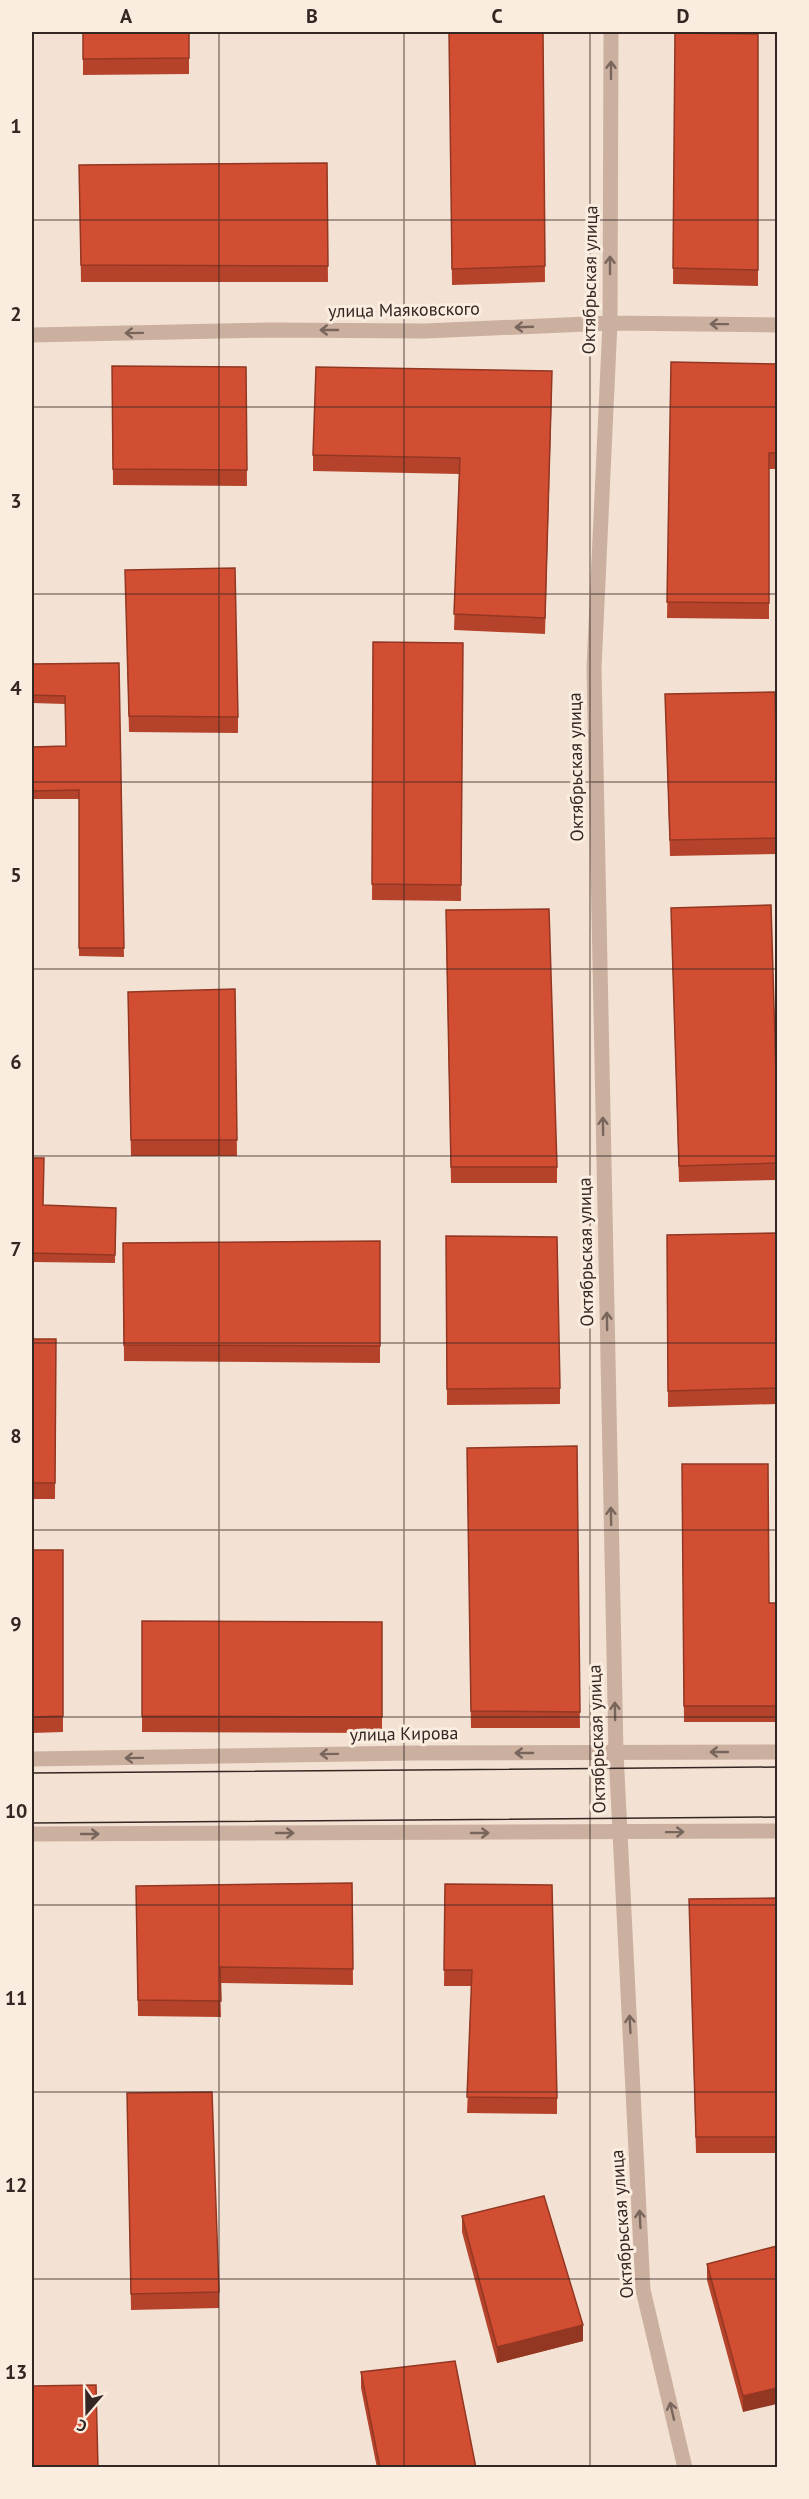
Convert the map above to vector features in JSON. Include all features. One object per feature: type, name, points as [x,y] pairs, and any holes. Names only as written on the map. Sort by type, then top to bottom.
[{"type":"street","name":"Октябрьская улица","points":[[611,32],[610,323],[594,668],[616,1753],[644,2290],[685,2468]]},
{"type":"street","name":"улица Маяковского","points":[[32,335],[272,330],[425,331],[610,323],[777,325]]},
{"type":"street","name":"улица Кирова","points":[[32,1759],[415,1753],[777,1752]]},
{"type":"street","points":[[32,1834],[777,1831]]},
{"type":"building","points":[[83,32],[189,32],[189,58],[83,59]]},
{"type":"building","points":[[449,32],[543,32],[545,266],[452,269]]},
{"type":"building","points":[[675,33],[758,34],[758,270],[673,268]]},
{"type":"building","points":[[327,163],[328,266],[81,265],[79,165]]},
{"type":"building","points":[[671,362],[777,364],[777,453],[769,453],[769,603],[667,602]]},
{"type":"building","points":[[112,366],[246,367],[247,470],[113,469]]},
{"type":"building","points":[[316,367],[552,371],[545,618],[454,614],[460,458],[313,455]]},
{"type":"building","points":[[235,568],[238,717],[129,716],[125,570]]},
{"type":"building","points":[[373,642],[463,643],[461,885],[372,884]]},
{"type":"building","points":[[119,663],[124,948],[79,948],[79,790],[32,791],[32,747],[66,746],[65,696],[32,695],[32,664]]},
{"type":"building","points":[[775,692],[777,838],[670,840],[665,694]]},
{"type":"building","points":[[771,905],[777,1163],[679,1166],[671,908]]},
{"type":"building","points":[[549,909],[557,1167],[451,1167],[446,910]]},
{"type":"building","points":[[235,989],[237,1140],[131,1140],[128,992]]},
{"type":"building","points":[[32,1158],[44,1158],[43,1205],[116,1208],[115,1255],[32,1253]]},
{"type":"building","points":[[777,1233],[777,1388],[668,1391],[667,1235]]},
{"type":"building","points":[[446,1236],[557,1237],[560,1388],[447,1389]]},
{"type":"building","points":[[380,1241],[380,1346],[124,1345],[123,1243]]},
{"type":"building","points":[[32,1339],[56,1339],[55,1483],[32,1483]]},
{"type":"building","points":[[577,1446],[580,1712],[471,1711],[467,1448]]},
{"type":"building","points":[[682,1464],[768,1464],[769,1603],[777,1603],[777,1706],[684,1706]]},
{"type":"building","points":[[32,1550],[63,1550],[63,1716],[32,1717]]},
{"type":"building","points":[[142,1621],[382,1622],[382,1717],[142,1716]]},
{"type":"building","points":[[352,1883],[353,1969],[220,1967],[221,2001],[138,2000],[136,1886]]},
{"type":"building","points":[[445,1884],[552,1885],[557,2098],[467,2097],[472,1970],[444,1970]]},
{"type":"building","points":[[777,1898],[777,2137],[696,2137],[689,1899]]},
{"type":"building","points":[[212,2092],[219,2292],[131,2294],[127,2093]]},
{"type":"building","points":[[544,2196],[583,2325],[497,2347],[462,2216]]},
{"type":"building","points":[[777,2246],[777,2388],[743,2396],[707,2264]]},
{"type":"building","points":[[455,2361],[476,2468],[380,2468],[361,2372]]},
{"type":"building","points":[[96,2385],[98,2468],[32,2468],[32,2386]]},
{"type":"tram line","points":[[32,1773],[778,1767]]},
{"type":"tram line","points":[[32,1823],[778,1817]]}]
